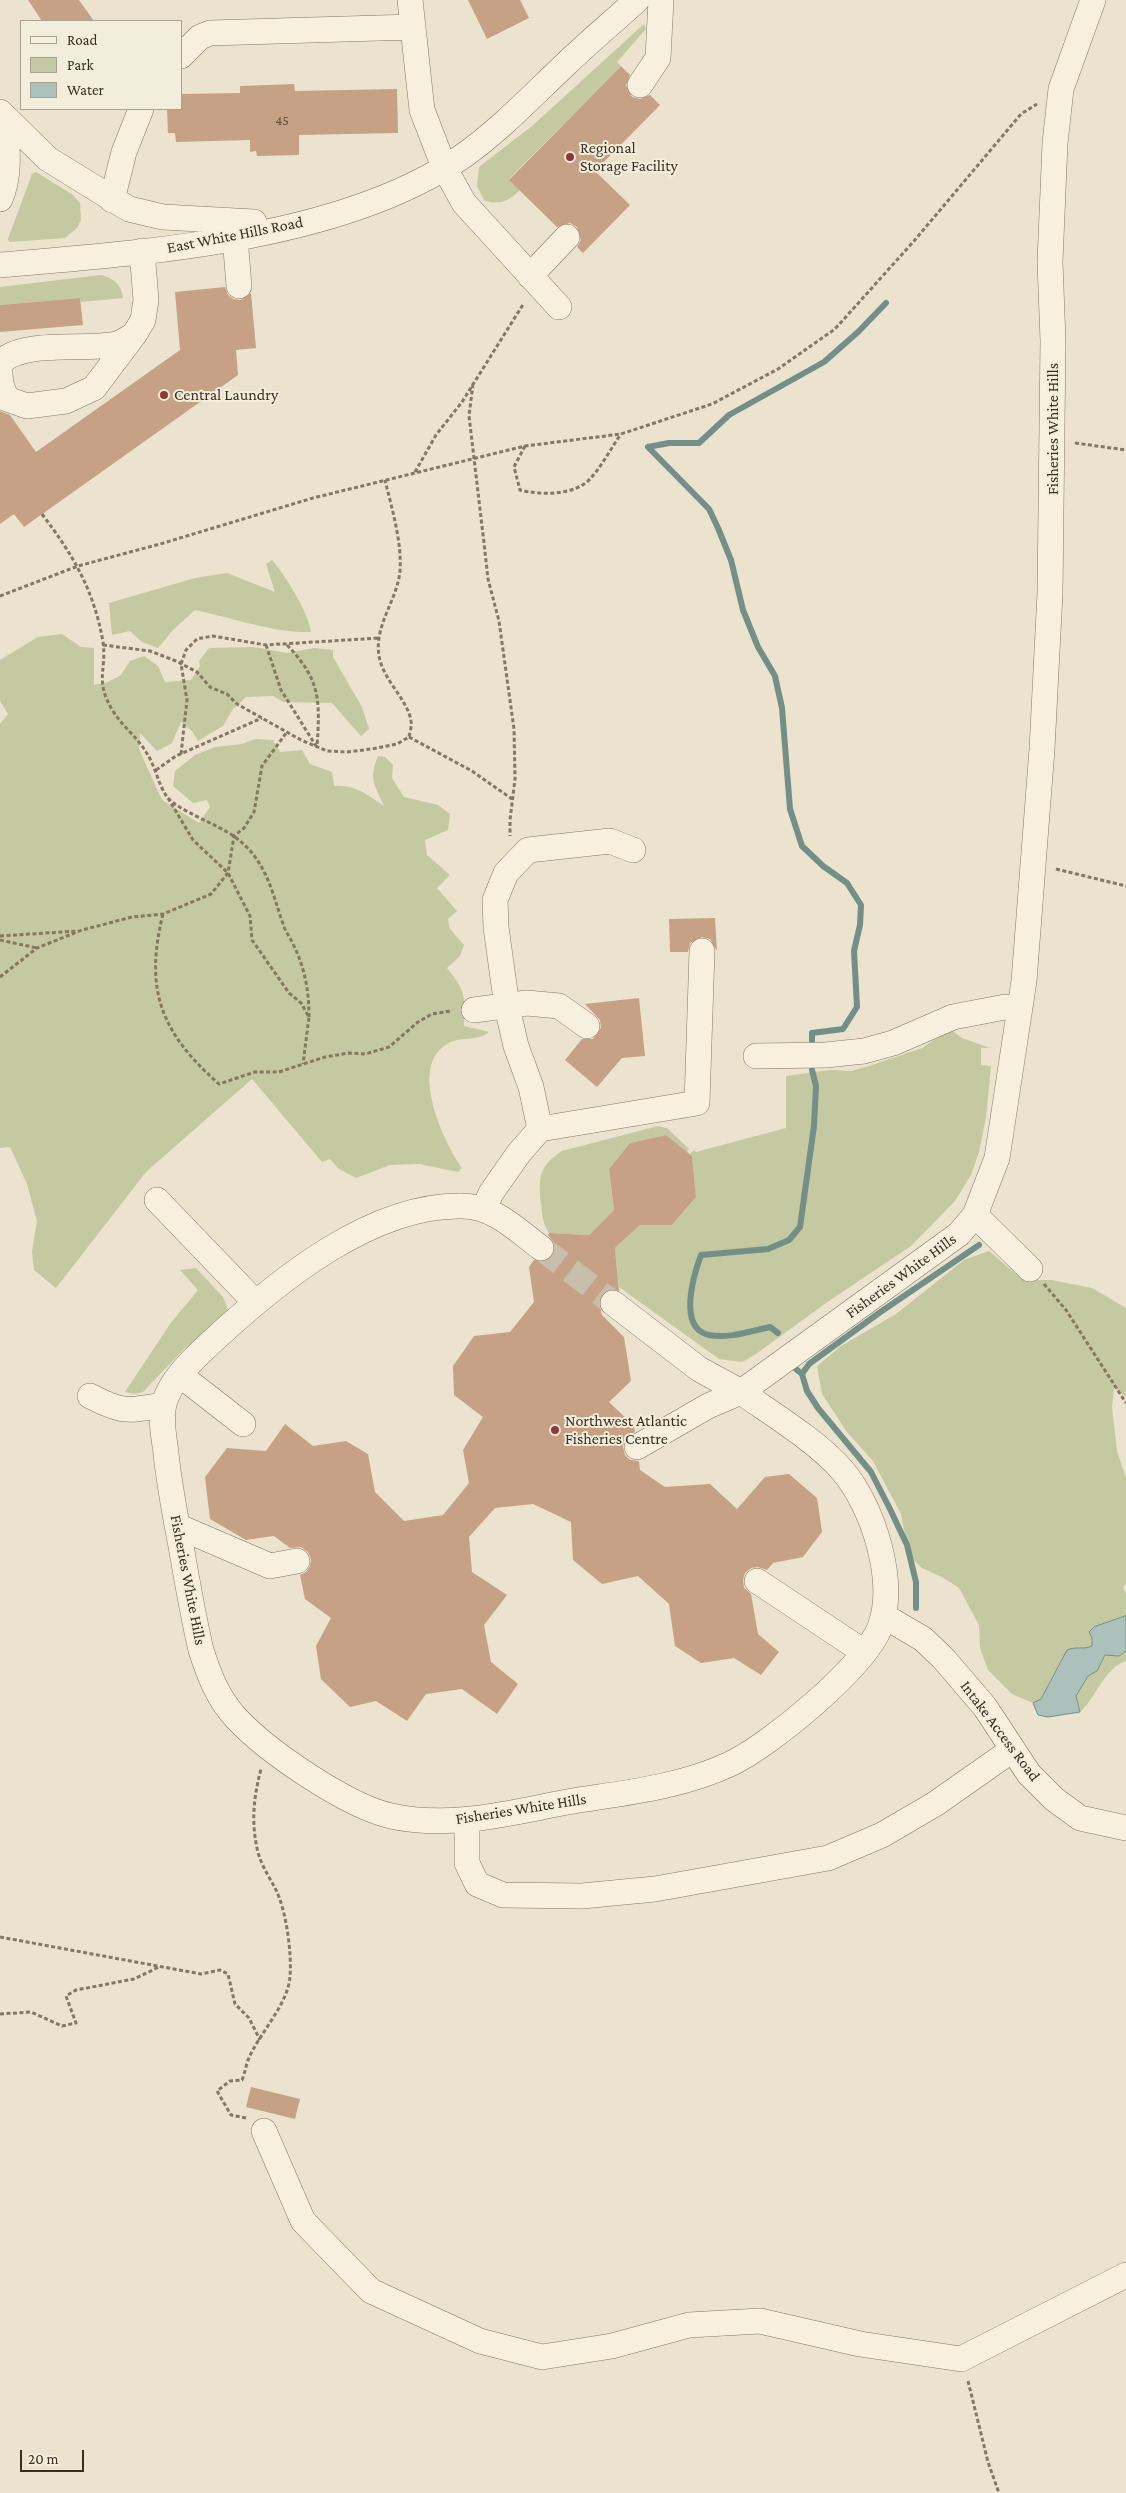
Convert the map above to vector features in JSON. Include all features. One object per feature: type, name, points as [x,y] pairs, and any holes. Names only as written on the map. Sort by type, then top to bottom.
[{"type":"street","points":[[410,0],[422,110],[444,168],[464,203],[559,308]]},
{"type":"street","name":"East White Hills Road","points":[[0,264],[142,251],[273,230],[339,213],[407,187],[463,156],[518,111],[566,63],[637,0]]},
{"type":"street","points":[[640,85],[658,58],[660,0]]},
{"type":"street","name":"Fisheries White Hills","points":[[741,1392],[959,1234],[976,1215],[997,1158],[1024,981],[1046,686],[1052,517],[1051,204],[1055,142],[1061,89],[1093,0]]},
{"type":"street","points":[[182,55],[200,37],[210,33],[413,27]]},
{"type":"street","points":[[112,200],[124,152],[141,110]]},
{"type":"street","points":[[3,115],[48,159],[129,209],[163,217],[244,223],[339,213]]},
{"type":"street","points":[[0,199],[4,189],[7,160],[3,115]]},
{"type":"street","points":[[235,237],[239,286]]},
{"type":"street","points":[[534,279],[566,237]]},
{"type":"street","points":[[0,374],[3,402],[27,406],[66,401],[94,388],[143,320],[146,300],[142,251]]},
{"type":"street","points":[[0,363],[7,355],[25,350],[118,344],[134,335]]},
{"type":"street","points":[[540,1129],[531,1087],[516,1046],[507,1007],[496,927],[495,900],[506,872],[528,850],[610,841],[633,850]]},
{"type":"street","points":[[1017,1031],[1005,1007],[1020,884],[1034,864]]},
{"type":"street","name":"Fisheries White Hills","points":[[1009,1088],[1022,1061],[1032,994],[1041,898],[1034,864]]},
{"type":"street","points":[[484,1209],[491,1193],[519,1153],[540,1129],[697,1103],[702,951]]},
{"type":"street","points":[[474,1010],[527,1003],[559,1006],[587,1026]]},
{"type":"street","points":[[756,1056],[826,1055],[864,1051],[893,1043],[953,1017],[1005,1007]]},
{"type":"street","points":[[157,1200],[255,1302]]},
{"type":"street","name":"Fisheries White Hills","points":[[541,1248],[504,1219],[484,1209],[463,1206],[440,1207],[415,1212],[380,1224],[315,1259],[255,1302],[180,1375],[169,1388],[163,1405],[162,1421],[168,1479],[192,1614],[209,1677],[237,1719],[267,1744],[321,1783],[366,1809],[424,1821],[467,1819],[687,1780],[729,1765],[770,1740],[790,1725],[812,1706],[864,1652],[879,1631],[884,1616],[881,1551],[872,1520],[858,1493],[842,1469],[825,1453],[741,1392],[700,1370],[614,1303]]},
{"type":"street","points":[[976,1215],[1030,1269]]},
{"type":"street","points":[[180,1375],[243,1424]]},
{"type":"street","points":[[637,1447],[708,1406],[741,1392]]},
{"type":"street","points":[[90,1396],[115,1408],[130,1410],[163,1405]]},
{"type":"street","points":[[177,1526],[270,1566],[297,1561]]},
{"type":"street","points":[[757,1581],[864,1652]]},
{"type":"street","name":"Intake Access Road","points":[[884,1616],[923,1639],[943,1658],[985,1707],[1029,1774],[1054,1799],[1080,1818],[1126,1828]]},
{"type":"street","points":[[467,1819],[467,1863],[477,1884],[504,1894],[582,1896],[655,1889],[828,1858],[882,1835],[935,1804],[1012,1750]]},
{"type":"street","points":[[264,2131],[303,2221],[371,2291],[480,2341],[542,2357],[612,2346],[689,2325],[760,2321],[860,2344],[961,2359],[1126,2275]]},
{"type":"path","points":[[0,596],[78,566],[160,544],[313,498],[525,446],[621,434],[712,404],[778,369],[835,329],[914,241],[1022,114],[1061,89]]},
{"type":"path","points":[[415,472],[436,435],[462,402],[534,279]]},
{"type":"path","points":[[473,384],[469,416],[476,457],[488,579],[499,621],[514,729],[515,779],[510,820],[512,867]]},
{"type":"path","points":[[525,446],[514,467],[520,490],[537,495],[565,492],[588,480],[621,434]]},
{"type":"path","points":[[1052,440],[1126,450]]},
{"type":"path","points":[[385,480],[394,518],[400,572],[379,632],[380,656],[390,683],[404,704],[411,721],[409,737]]},
{"type":"path","points":[[42,514],[68,548],[78,566],[98,618],[103,645],[102,689],[114,712],[147,753],[168,797],[193,840],[228,873],[250,916],[252,940],[289,993],[301,1003],[308,1017]]},
{"type":"path","points":[[181,754],[187,700],[181,664],[186,650],[197,639],[213,636],[266,645],[287,645],[379,638]]},
{"type":"path","points":[[103,645],[150,651],[181,664],[197,672],[210,687],[226,694],[237,704],[287,732],[327,751],[347,752],[397,744],[409,737]]},
{"type":"path","points":[[266,645],[281,690],[317,747]]},
{"type":"path","points":[[287,645],[303,662],[315,687],[319,709],[317,747]]},
{"type":"path","points":[[156,770],[181,754],[262,718]]},
{"type":"path","points":[[0,977],[37,948],[82,930],[132,917],[162,914],[211,894],[228,873],[234,836],[244,828],[254,812],[262,766],[287,732]]},
{"type":"path","points":[[409,737],[472,771],[512,799]]},
{"type":"path","points":[[168,797],[234,836],[253,851],[276,899],[283,925],[294,945],[309,990],[303,1064]]},
{"type":"path","points":[[1034,864],[1126,886]]},
{"type":"path","points":[[162,914],[154,966],[156,993],[177,1038],[192,1058],[219,1084],[255,1072],[279,1072],[325,1057],[348,1053],[365,1054],[389,1047],[432,1014],[474,1010]]},
{"type":"path","points":[[0,938],[82,930]]},
{"type":"path","points":[[0,938],[37,948]]},
{"type":"path","points":[[1030,1269],[1066,1310],[1126,1403]]},
{"type":"path","points":[[264,2131],[249,2119],[231,2115],[217,2091],[230,2081],[242,2080],[249,2057],[279,2007],[291,1978],[285,1925],[277,1891],[259,1857],[253,1823],[254,1794],[267,1744]]},
{"type":"path","points":[[0,1937],[201,1974],[220,1970],[228,1974],[234,2004],[249,2018],[260,2040]]},
{"type":"path","points":[[0,2014],[31,2012],[62,2026],[76,2022],[66,1996],[76,1990],[134,1979],[160,1966]]},
{"type":"path","points":[[961,2359],[965,2367],[988,2462],[999,2493]]},
{"type":"green space","points":[[644,24],[646,29],[617,62],[621,66],[509,179],[520,190],[512,197],[503,201],[494,203],[484,200],[477,186],[479,167],[532,126]]},
{"type":"green space","points":[[36,172],[73,195],[80,203],[81,220],[77,228],[65,238],[9,242],[8,239],[32,174]]},
{"type":"green space","points":[[101,275],[109,278],[119,286],[123,298],[81,302],[80,298],[0,305],[0,287]]},
{"type":"green space","points":[[272,560],[296,594],[306,615],[311,632],[267,628],[195,610],[173,630],[158,648],[142,642],[130,631],[112,635],[109,603],[195,578],[227,573],[275,592],[266,564]]},
{"type":"green space","points":[[62,634],[81,647],[94,648],[94,685],[108,682],[121,675],[130,661],[144,656],[158,666],[165,682],[191,680],[200,666],[199,661],[209,648],[253,647],[287,653],[314,648],[333,650],[333,657],[362,707],[369,729],[361,736],[332,703],[283,702],[273,696],[246,697],[233,709],[223,726],[198,741],[192,731],[181,722],[172,743],[157,751],[140,733],[139,749],[162,800],[199,823],[210,807],[207,800],[193,803],[173,786],[175,771],[195,755],[215,747],[242,744],[255,739],[273,740],[280,752],[302,750],[310,764],[332,772],[334,786],[354,789],[366,794],[384,806],[374,782],[373,771],[378,756],[385,757],[393,765],[392,778],[404,797],[438,805],[450,814],[448,830],[425,840],[427,855],[450,875],[437,888],[457,911],[448,919],[450,929],[464,945],[460,956],[447,968],[458,983],[463,995],[464,1026],[489,1032],[480,1037],[449,1043],[437,1053],[431,1068],[430,1085],[433,1103],[438,1122],[446,1140],[462,1168],[458,1172],[419,1164],[390,1165],[356,1178],[339,1169],[330,1159],[322,1162],[252,1079],[146,1172],[56,1288],[34,1270],[32,1251],[37,1221],[27,1184],[10,1147],[0,1148],[0,724],[8,714],[0,701],[0,660],[38,637]]},
{"type":"green space","points":[[950,1029],[962,1038],[990,1048],[981,1048],[981,1065],[991,1066],[986,1117],[979,1152],[971,1175],[955,1201],[911,1246],[742,1362],[719,1359],[619,1287],[615,1248],[640,1225],[672,1225],[696,1197],[692,1156],[690,1154],[694,1150],[696,1152],[786,1128],[786,1076],[830,1070],[851,1071],[869,1066],[922,1048]]},
{"type":"green space","points":[[658,1126],[667,1128],[689,1149],[687,1152],[666,1135],[630,1143],[609,1169],[614,1210],[589,1235],[549,1233],[542,1216],[540,1180],[544,1168],[554,1157],[562,1151]]},
{"type":"green space","points":[[989,1251],[1023,1280],[1051,1280],[1092,1288],[1126,1308],[1126,1397],[1114,1388],[1112,1408],[1117,1451],[1126,1478],[1126,1584],[1123,1587],[1126,1594],[1126,1616],[1108,1622],[1099,1628],[1093,1639],[1093,1646],[1064,1655],[1041,1699],[1033,1703],[1012,1694],[988,1670],[980,1648],[979,1625],[959,1588],[942,1577],[922,1568],[909,1556],[901,1514],[873,1461],[847,1432],[822,1394],[817,1366],[841,1346],[896,1314],[964,1260]]},
{"type":"green space","points":[[196,1268],[223,1297],[228,1309],[225,1315],[183,1350],[143,1392],[135,1394],[125,1392],[170,1324],[198,1290],[180,1270]]},
{"type":"green space","points":[[1126,1651],[1126,1661],[1112,1670],[1080,1712],[1076,1696],[1088,1676],[1097,1671],[1105,1655],[1119,1656]]},
{"type":"water","points":[[1126,1616],[1126,1651],[1119,1656],[1105,1655],[1097,1671],[1088,1676],[1076,1696],[1080,1712],[1048,1717],[1038,1715],[1033,1703],[1041,1699],[1067,1650],[1092,1646],[1092,1638],[1089,1632],[1094,1627]]},
{"type":"building","points":[[28,0],[79,0],[93,20],[41,20]]},
{"type":"building","points":[[468,0],[520,0],[529,18],[487,39]]},
{"type":"building","name":"Regional Storage Facility","points":[[621,66],[630,75],[626,85],[632,97],[640,99],[650,95],[660,105],[595,171],[630,205],[583,253],[577,247],[581,240],[577,227],[570,223],[557,227],[509,180]]},
{"type":"building","points":[[294,84],[295,91],[397,89],[398,133],[299,135],[299,155],[257,156],[256,151],[250,152],[250,140],[176,142],[175,133],[168,133],[167,110],[182,110],[182,94],[240,93],[240,86]]},
{"type":"building","name":"Central Laundry","points":[[225,287],[228,295],[233,299],[241,300],[251,293],[256,348],[236,350],[238,375],[24,527],[14,514],[0,524],[0,411],[10,415],[36,452],[180,350],[175,292]]},
{"type":"building","points":[[80,298],[83,325],[0,332],[0,305]]},
{"type":"building","points":[[715,918],[717,951],[710,939],[702,937],[690,943],[688,952],[670,952],[669,919]]},
{"type":"building","points":[[639,998],[645,1056],[622,1058],[597,1087],[565,1060],[582,1039],[593,1039],[601,1028],[600,1020],[585,1004]]},
{"type":"building","name":"Northwest Atlantic Fisheries Centre","points":[[666,1135],[692,1156],[696,1197],[672,1225],[640,1225],[615,1248],[619,1291],[607,1290],[601,1295],[599,1302],[602,1315],[624,1337],[631,1381],[609,1402],[634,1426],[635,1432],[624,1440],[625,1455],[630,1460],[639,1461],[640,1470],[665,1487],[710,1484],[737,1509],[765,1477],[789,1474],[817,1498],[822,1532],[803,1557],[773,1563],[767,1570],[758,1567],[751,1568],[745,1573],[743,1580],[744,1588],[751,1594],[758,1634],[779,1652],[761,1675],[734,1658],[701,1663],[675,1646],[669,1604],[638,1576],[602,1584],[573,1560],[571,1522],[533,1504],[495,1508],[469,1537],[472,1572],[507,1595],[484,1625],[491,1662],[518,1684],[497,1714],[462,1689],[426,1694],[407,1721],[376,1701],[350,1707],[321,1679],[316,1646],[331,1618],[305,1599],[300,1575],[306,1572],[310,1566],[311,1559],[308,1552],[301,1547],[290,1548],[274,1536],[246,1540],[210,1519],[205,1477],[227,1448],[266,1451],[285,1424],[313,1446],[346,1441],[368,1454],[375,1492],[404,1521],[443,1515],[469,1483],[463,1450],[483,1417],[454,1395],[453,1366],[474,1336],[510,1332],[534,1302],[529,1267],[534,1260],[546,1261],[553,1256],[554,1243],[548,1235],[549,1233],[589,1235],[614,1210],[609,1169],[630,1143]]},
{"type":"building","points":[[251,2087],[300,2099],[295,2119],[246,2107]]},
{"type":"waterway","points":[[648,447],[669,443],[699,443],[729,415],[824,362],[858,332],[886,303]]},
{"type":"waterway","points":[[648,447],[709,509],[718,528],[731,560],[743,610],[758,647],[775,676],[782,708],[790,809],[802,846],[823,866],[847,883],[861,905],[860,925],[854,951],[857,1007],[843,1029],[812,1033],[812,1041]]},
{"type":"waterway","points":[[778,1333],[770,1327],[732,1335],[709,1335],[699,1330],[693,1322],[690,1300],[701,1255],[768,1249],[789,1240],[800,1227],[814,1126],[816,1086],[812,1070]]},
{"type":"waterway","points":[[802,1374],[809,1364],[879,1313],[979,1245]]},
{"type":"waterway","points":[[796,1369],[802,1374],[807,1391],[818,1408],[871,1472],[890,1509],[907,1545],[916,1582],[916,1608]]},
{"type":"tunnel","points":[[541,1248],[613,1303]]},
{"type":"place","name":"Regional Storage Facility","points":[[570,157]]},
{"type":"place","name":"Central Laundry","points":[[164,395]]},
{"type":"place","name":"Northwest Atlantic Fisheries Centre","points":[[555,1430]]}]
